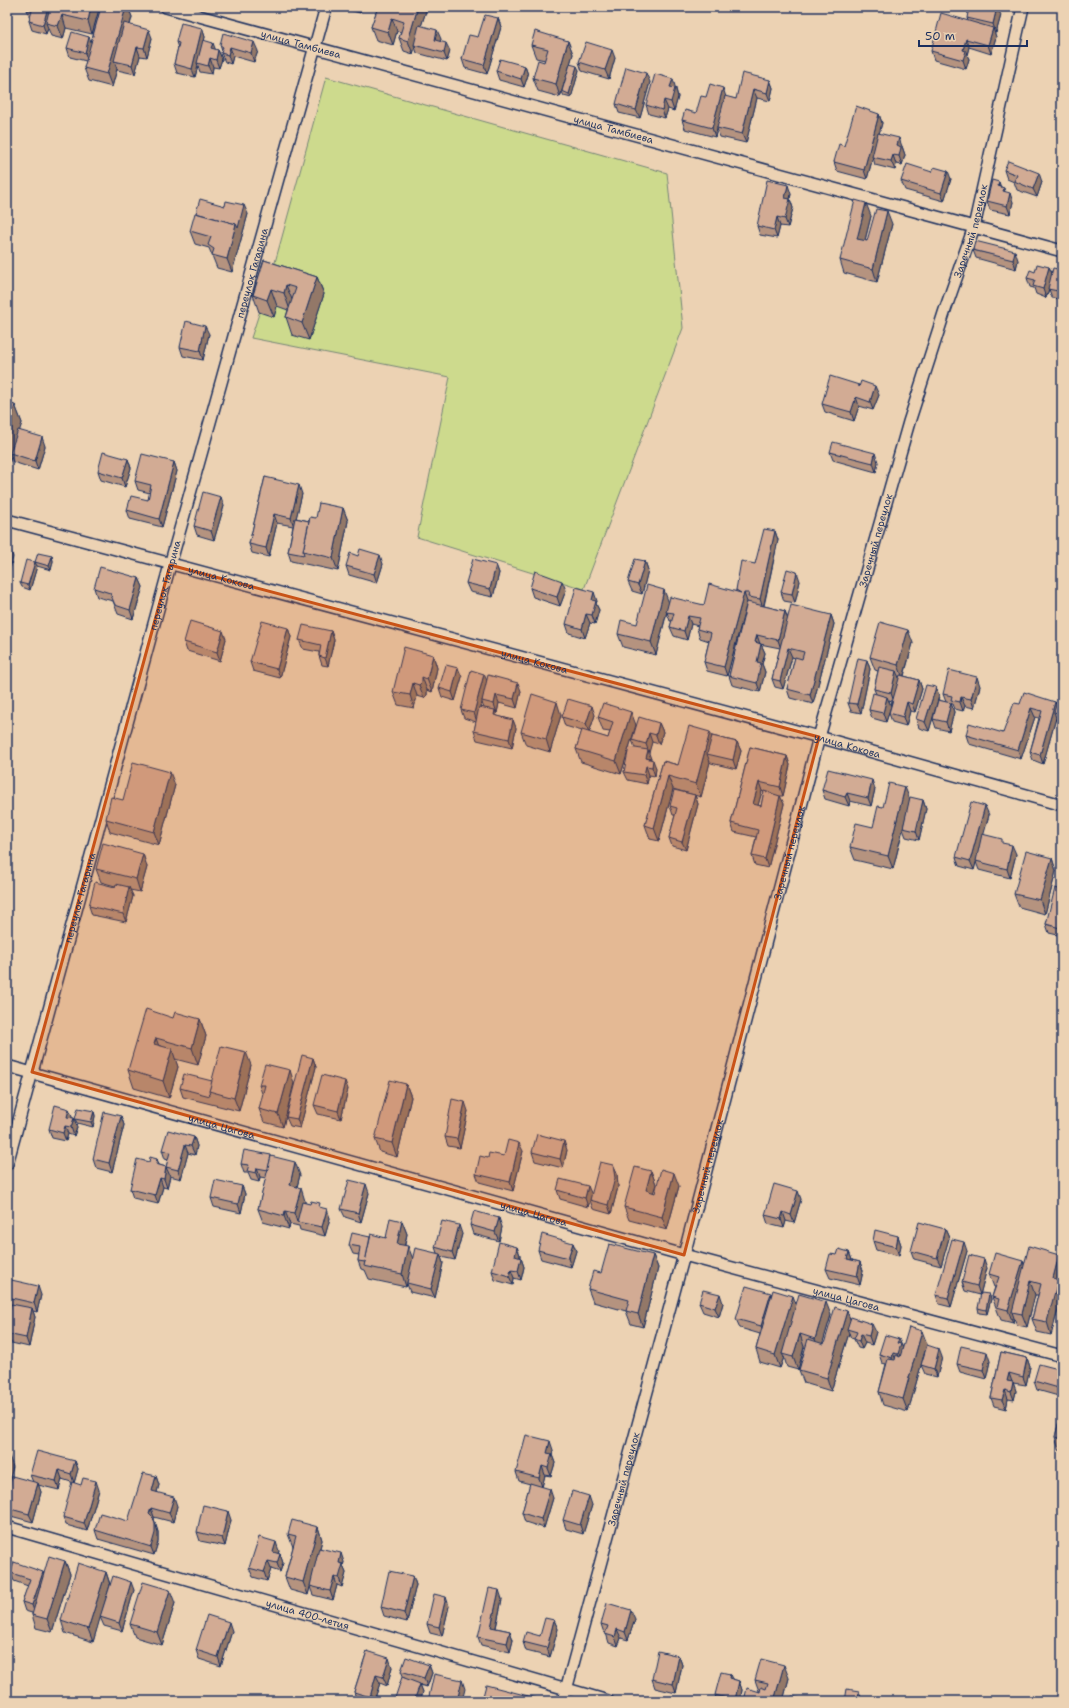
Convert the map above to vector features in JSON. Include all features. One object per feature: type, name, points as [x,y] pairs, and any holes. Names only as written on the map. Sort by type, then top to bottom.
[{"type":"street","name":"улица Тамбиева","points":[[166,7],[1062,251]]},
{"type":"street","name":"переулок Гагарина","points":[[7,1164],[170,565],[326,7]]},
{"type":"street","name":"Заречный переулок","points":[[562,1701],[684,1255],[820,737],[909,422],[945,310],[974,227],[1023,7]]},
{"type":"street","name":"улица Кокова","points":[[7,520],[170,565],[820,737],[1062,805]]},
{"type":"street","name":"улица Цагова","points":[[7,1066],[684,1255],[1062,1356]]},
{"type":"street","name":"улица 400-летия","points":[[7,1527],[608,1701]]},
{"type":"highlighted area","points":[[170,565],[819,737],[684,1255],[32,1072]]},
{"type":"green space","points":[[326,77],[667,173],[683,328],[584,589],[417,537],[450,377],[251,338],[271,277]]},
{"type":"building","points":[[28,7],[48,7],[43,25],[29,21],[32,11],[27,10]]},
{"type":"building","points":[[50,7],[91,7],[88,21],[62,15],[58,26],[46,23]]},
{"type":"building","points":[[101,7],[126,7],[107,74],[84,68]]},
{"type":"building","points":[[378,7],[418,7],[408,41],[399,38],[404,22],[392,18],[388,32],[371,27]]},
{"type":"building","points":[[969,7],[997,7],[993,24],[967,18]]},
{"type":"building","points":[[941,13],[993,28],[988,45],[966,39],[963,50],[966,51],[963,60],[931,51]]},
{"type":"building","points":[[485,15],[498,18],[484,65],[462,59],[469,35],[478,37]]},
{"type":"building","points":[[124,23],[149,30],[144,48],[137,47],[132,65],[114,61]]},
{"type":"building","points":[[181,23],[202,28],[192,69],[174,64],[179,43],[176,42]]},
{"type":"building","points":[[419,25],[437,30],[435,40],[446,43],[444,53],[414,45]]},
{"type":"building","points":[[535,31],[568,41],[556,84],[533,78],[538,60],[544,62],[548,49],[531,45]]},
{"type":"building","points":[[72,32],[89,37],[85,53],[67,48]]},
{"type":"building","points":[[223,33],[254,42],[251,53],[230,47],[228,55],[221,53],[223,47],[220,45]]},
{"type":"building","points":[[203,40],[213,43],[211,48],[218,50],[216,60],[210,58],[208,66],[197,63]]},
{"type":"building","points":[[586,42],[612,50],[605,70],[579,62]]},
{"type":"building","points":[[500,59],[525,66],[521,79],[496,71]]},
{"type":"building","points":[[570,64],[577,66],[569,94],[562,91]]},
{"type":"building","points":[[626,67],[646,73],[636,110],[616,104]]},
{"type":"building","points":[[742,73],[770,80],[767,93],[753,89],[742,134],[717,128],[725,96],[736,99]]},
{"type":"building","points":[[655,74],[673,79],[670,87],[675,88],[671,102],[664,100],[662,110],[646,105]]},
{"type":"building","points":[[710,84],[723,88],[712,128],[682,120],[685,110],[696,113],[701,96],[706,97]]},
{"type":"building","points":[[856,106],[879,114],[864,170],[834,162],[839,144],[844,146]]},
{"type":"building","points":[[878,133],[899,138],[897,145],[901,147],[899,156],[893,155],[891,161],[872,157]]},
{"type":"building","points":[[1008,161],[1039,173],[1033,189],[1014,181],[1017,175],[1004,170]]},
{"type":"building","points":[[907,164],[932,172],[934,167],[948,171],[941,193],[901,181]]},
{"type":"building","points":[[767,180],[788,185],[785,198],[790,199],[785,219],[777,217],[774,230],[757,226]]},
{"type":"building","points":[[992,180],[999,182],[998,186],[1004,188],[1003,191],[1010,193],[1007,206],[987,201]]},
{"type":"building","points":[[200,199],[225,206],[226,201],[244,205],[238,228],[236,224],[196,213]]},
{"type":"building","points":[[855,200],[866,203],[857,239],[867,241],[876,209],[887,211],[873,269],[840,260]]},
{"type":"building","points":[[195,213],[236,224],[227,259],[212,255],[214,249],[208,245],[211,237],[190,231]]},
{"type":"building","points":[[975,241],[1015,251],[1013,260],[973,250]]},
{"type":"building","points":[[264,260],[317,277],[302,323],[286,317],[296,288],[286,285],[284,293],[271,289],[267,300],[253,295]]},
{"type":"building","points":[[1037,264],[1049,267],[1043,289],[1033,286],[1035,280],[1027,278],[1030,270],[1035,272]]},
{"type":"building","points":[[1053,268],[1062,270],[1062,285],[1059,285],[1058,291],[1048,289]]},
{"type":"building","points":[[186,321],[205,326],[200,351],[180,347]]},
{"type":"building","points":[[830,376],[859,385],[859,387],[861,381],[875,386],[870,402],[856,397],[851,412],[822,404]]},
{"type":"building","points":[[7,403],[15,405],[7,434]]},
{"type":"building","points":[[18,430],[42,437],[35,461],[10,453]]},
{"type":"building","points":[[833,442],[875,453],[873,463],[830,452]]},
{"type":"building","points":[[103,452],[128,459],[122,478],[98,471]]},
{"type":"building","points":[[142,454],[174,462],[159,519],[127,510],[131,496],[148,500],[151,485],[135,481]]},
{"type":"building","points":[[265,477],[299,485],[291,518],[274,514],[266,548],[249,544]]},
{"type":"building","points":[[203,492],[221,497],[211,531],[194,526]]},
{"type":"building","points":[[319,503],[343,508],[333,558],[303,551],[310,517],[316,518]]},
{"type":"building","points":[[295,518],[309,521],[303,551],[304,555],[288,552]]},
{"type":"building","points":[[764,529],[775,531],[760,599],[748,597],[749,593],[744,593],[724,667],[704,662],[711,633],[697,629],[700,618],[688,616],[684,631],[670,627],[674,613],[666,612],[670,597],[704,605],[709,584],[741,593],[736,590],[741,561],[755,564]]},
{"type":"building","points":[[360,549],[380,555],[374,574],[346,566],[350,553],[358,556]]},
{"type":"building","points":[[38,553],[52,556],[49,566],[35,562]]},
{"type":"building","points":[[473,559],[496,565],[490,589],[466,583]]},
{"type":"building","points":[[635,559],[645,561],[638,585],[628,582]]},
{"type":"building","points":[[26,560],[35,562],[28,585],[20,583]]},
{"type":"building","points":[[100,567],[139,578],[130,610],[115,605],[110,593],[94,588]]},
{"type":"building","points":[[787,569],[797,572],[792,594],[781,592]]},
{"type":"building","points":[[535,571],[562,581],[557,597],[530,588]]},
{"type":"building","points":[[647,585],[664,590],[651,642],[618,634],[621,620],[637,624]]},
{"type":"building","points":[[576,587],[594,592],[592,600],[596,601],[592,615],[586,614],[582,629],[566,624]]},
{"type":"building","points":[[747,602],[785,611],[778,640],[757,635],[755,642],[761,644],[757,662],[761,663],[757,683],[729,676]]},
{"type":"building","points":[[791,605],[831,615],[810,695],[787,689],[795,657],[802,659],[804,652],[788,648],[780,681],[772,679]]},
{"type":"building","points":[[190,621],[223,631],[217,652],[184,642]]},
{"type":"building","points":[[262,621],[288,628],[277,669],[250,662]]},
{"type":"building","points":[[880,622],[908,630],[898,665],[870,657]]},
{"type":"building","points":[[303,625],[331,631],[325,658],[319,656],[321,645],[299,640]]},
{"type":"building","points":[[404,647],[433,655],[427,679],[422,677],[422,682],[419,685],[413,683],[410,695],[393,692]]},
{"type":"building","points":[[858,658],[867,660],[857,704],[848,703]]},
{"type":"building","points":[[446,665],[458,668],[452,692],[439,688]]},
{"type":"building","points":[[879,667],[896,671],[891,693],[874,689]]},
{"type":"building","points":[[471,670],[484,674],[474,713],[461,710]]},
{"type":"building","points":[[949,670],[977,677],[971,699],[961,697],[960,702],[951,700],[952,696],[943,694]]},
{"type":"building","points":[[488,675],[518,683],[514,699],[496,695],[494,704],[482,701]]},
{"type":"building","points":[[900,675],[919,680],[912,704],[907,702],[903,717],[889,713]]},
{"type":"building","points":[[926,685],[936,687],[925,722],[916,719]]},
{"type":"building","points":[[1024,692],[1055,702],[1040,755],[1030,752],[1042,711],[1031,708],[1018,750],[966,735],[969,723],[1003,733],[1014,703],[1020,704]]},
{"type":"building","points":[[1060,692],[1062,692],[1062,714],[1054,712]]},
{"type":"building","points":[[873,693],[887,697],[883,713],[869,710]]},
{"type":"building","points":[[532,694],[557,702],[546,739],[521,732]]},
{"type":"building","points":[[568,699],[592,706],[586,724],[562,717]]},
{"type":"building","points":[[938,700],[951,703],[946,722],[933,719]]},
{"type":"building","points":[[603,703],[631,712],[616,761],[576,749],[582,730],[608,738],[613,722],[598,717]]},
{"type":"building","points":[[479,707],[495,710],[494,715],[513,720],[509,739],[474,731]]},
{"type":"building","points":[[639,717],[659,723],[656,735],[649,733],[646,744],[632,740]]},
{"type":"building","points":[[689,726],[710,732],[696,784],[668,776],[654,828],[645,825],[663,761],[678,765]]},
{"type":"building","points":[[712,736],[737,742],[733,760],[707,754]]},
{"type":"building","points":[[629,747],[648,750],[646,758],[653,760],[652,767],[646,766],[644,775],[624,772]]},
{"type":"building","points":[[750,747],[787,756],[780,787],[759,782],[753,804],[761,806],[764,791],[780,796],[765,859],[752,856],[758,830],[731,823]]},
{"type":"building","points":[[133,762],[170,772],[154,832],[106,819],[111,797],[123,800]]},
{"type":"building","points":[[828,769],[872,780],[868,798],[847,793],[845,797],[822,790]]},
{"type":"building","points":[[889,783],[905,787],[888,856],[850,847],[856,823],[873,827],[878,806],[883,807]]},
{"type":"building","points":[[674,790],[695,795],[682,842],[669,838],[677,808],[670,806]]},
{"type":"building","points":[[910,797],[923,800],[916,831],[903,828]]},
{"type":"building","points":[[971,802],[985,806],[970,861],[956,857]]},
{"type":"building","points":[[982,834],[1002,839],[1002,843],[1012,845],[1007,869],[976,861]]},
{"type":"building","points":[[103,843],[143,854],[136,879],[96,869]]},
{"type":"building","points":[[1026,851],[1052,858],[1040,900],[1014,894]]},
{"type":"building","points":[[95,882],[115,887],[116,884],[129,887],[123,914],[89,906]]},
{"type":"building","points":[[1055,888],[1062,890],[1062,921],[1060,928],[1046,924]]},
{"type":"building","points":[[146,1009],[173,1018],[175,1012],[200,1019],[192,1048],[156,1038],[154,1044],[172,1049],[163,1081],[128,1070]]},
{"type":"building","points":[[221,1046],[246,1052],[234,1098],[209,1091]]},
{"type":"building","points":[[302,1055],[313,1058],[297,1119],[286,1117]]},
{"type":"building","points":[[265,1064],[290,1070],[278,1114],[259,1109],[265,1085],[259,1085]]},
{"type":"building","points":[[184,1074],[212,1081],[209,1091],[210,1096],[180,1088]]},
{"type":"building","points":[[322,1075],[345,1081],[338,1111],[314,1105]]},
{"type":"building","points":[[390,1080],[406,1084],[392,1143],[375,1139]]},
{"type":"building","points":[[452,1099],[465,1102],[457,1139],[445,1137]]},
{"type":"building","points":[[55,1105],[69,1109],[67,1117],[74,1118],[71,1127],[65,1126],[63,1133],[49,1129]]},
{"type":"building","points":[[78,1108],[94,1111],[91,1122],[75,1119]]},
{"type":"building","points":[[104,1112],[121,1116],[109,1163],[93,1159]]},
{"type":"building","points":[[168,1130],[194,1137],[191,1146],[185,1145],[178,1170],[166,1167],[170,1152],[162,1150]]},
{"type":"building","points":[[537,1134],[564,1141],[560,1159],[532,1152]]},
{"type":"building","points":[[508,1140],[519,1143],[510,1182],[476,1174],[480,1156],[488,1158],[489,1153],[504,1156]]},
{"type":"building","points":[[244,1150],[271,1155],[268,1170],[257,1168],[256,1173],[247,1171],[249,1165],[241,1164]]},
{"type":"building","points":[[271,1156],[295,1162],[290,1185],[301,1188],[294,1213],[285,1211],[284,1216],[258,1209]]},
{"type":"building","points":[[150,1157],[157,1159],[156,1164],[166,1167],[164,1179],[160,1178],[155,1195],[130,1189],[137,1159],[149,1162]]},
{"type":"building","points":[[600,1162],[613,1165],[615,1178],[608,1205],[590,1200]]},
{"type":"building","points":[[635,1167],[651,1171],[646,1190],[655,1193],[661,1169],[674,1173],[662,1217],[624,1207]]},
{"type":"building","points":[[560,1179],[588,1186],[585,1198],[557,1190]]},
{"type":"building","points":[[215,1180],[242,1186],[238,1204],[211,1198]]},
{"type":"building","points":[[349,1180],[366,1184],[358,1213],[341,1209]]},
{"type":"building","points":[[774,1184],[798,1191],[791,1215],[783,1212],[781,1219],[765,1215]]},
{"type":"building","points":[[311,1201],[320,1203],[319,1207],[327,1209],[322,1227],[297,1222],[302,1202],[310,1204]]},
{"type":"building","points":[[474,1211],[499,1218],[495,1232],[470,1225]]},
{"type":"building","points":[[390,1218],[402,1221],[397,1244],[408,1246],[402,1274],[364,1266],[371,1234],[386,1238]]},
{"type":"building","points":[[442,1221],[459,1225],[452,1252],[435,1247]]},
{"type":"building","points":[[919,1222],[945,1229],[937,1258],[911,1251]]},
{"type":"building","points":[[875,1230],[898,1236],[896,1247],[873,1241]]},
{"type":"building","points":[[352,1233],[370,1237],[365,1262],[358,1261],[360,1247],[349,1245]]},
{"type":"building","points":[[542,1234],[573,1243],[568,1258],[538,1250]]},
{"type":"building","points":[[952,1239],[964,1242],[948,1298],[936,1295]]},
{"type":"building","points":[[499,1242],[517,1247],[515,1256],[521,1258],[518,1271],[511,1270],[509,1276],[492,1271]]},
{"type":"building","points":[[609,1244],[653,1255],[638,1314],[626,1311],[629,1300],[588,1289],[593,1271],[601,1273]]},
{"type":"building","points":[[1029,1246],[1059,1255],[1053,1278],[1058,1280],[1047,1322],[1032,1319],[1041,1284],[1030,1281],[1022,1314],[1012,1312]]},
{"type":"building","points":[[415,1248],[440,1254],[431,1289],[407,1283]]},
{"type":"building","points":[[839,1249],[849,1252],[847,1259],[860,1262],[857,1276],[826,1269],[830,1254],[837,1255]]},
{"type":"building","points":[[995,1253],[1023,1261],[1008,1310],[997,1307],[999,1299],[992,1297],[999,1277],[989,1274]]},
{"type":"building","points":[[969,1255],[984,1259],[977,1286],[962,1282]]},
{"type":"building","points":[[7,1279],[38,1286],[34,1303],[7,1297]]},
{"type":"building","points":[[746,1286],[771,1293],[761,1326],[736,1319]]},
{"type":"building","points":[[703,1290],[720,1294],[715,1308],[699,1303]]},
{"type":"building","points":[[773,1290],[793,1296],[775,1355],[756,1349]]},
{"type":"building","points":[[981,1293],[989,1294],[986,1310],[978,1308]]},
{"type":"building","points":[[799,1294],[826,1302],[815,1339],[800,1334],[793,1357],[782,1354]]},
{"type":"building","points":[[11,1304],[32,1308],[26,1338],[7,1334],[7,1313],[9,1313]]},
{"type":"building","points":[[835,1307],[847,1311],[827,1378],[799,1370],[808,1339],[824,1344]]},
{"type":"building","points":[[851,1317],[872,1324],[869,1336],[861,1334],[859,1341],[854,1339],[857,1332],[847,1329]]},
{"type":"building","points":[[909,1327],[922,1331],[903,1399],[879,1392],[888,1359],[895,1360],[896,1355],[900,1357]]},
{"type":"building","points":[[885,1335],[899,1339],[897,1343],[901,1344],[898,1354],[893,1353],[892,1358],[879,1354]]},
{"type":"building","points":[[927,1345],[939,1349],[934,1369],[921,1365]]},
{"type":"building","points":[[961,1346],[987,1352],[983,1370],[957,1364]]},
{"type":"building","points":[[1001,1352],[1027,1358],[1023,1377],[1009,1373],[1007,1381],[1013,1382],[1011,1392],[1005,1390],[1002,1400],[991,1398]]},
{"type":"building","points":[[1039,1364],[1062,1370],[1062,1389],[1034,1381]]},
{"type":"building","points":[[1062,1409],[1062,1439],[1055,1437]]},
{"type":"building","points":[[526,1435],[550,1441],[547,1453],[552,1454],[548,1468],[542,1466],[539,1478],[516,1472]]},
{"type":"building","points":[[37,1451],[75,1461],[71,1474],[59,1470],[56,1481],[30,1475]]},
{"type":"building","points":[[143,1473],[156,1476],[152,1491],[174,1497],[169,1513],[151,1508],[149,1514],[153,1518],[155,1524],[155,1533],[151,1547],[95,1530],[100,1513],[128,1521]]},
{"type":"building","points":[[12,1476],[38,1483],[29,1514],[7,1508],[7,1495]]},
{"type":"building","points":[[83,1478],[96,1481],[84,1523],[63,1517],[72,1482],[81,1485]]},
{"type":"building","points":[[530,1483],[550,1489],[541,1519],[522,1513]]},
{"type":"building","points":[[572,1491],[589,1496],[580,1525],[563,1520]]},
{"type":"building","points":[[203,1505],[228,1511],[222,1538],[197,1532]]},
{"type":"building","points":[[292,1520],[318,1527],[303,1582],[285,1577],[296,1536],[288,1534]]},
{"type":"building","points":[[259,1537],[276,1542],[273,1552],[280,1554],[277,1563],[268,1561],[264,1572],[249,1568]]},
{"type":"building","points":[[319,1548],[341,1553],[339,1563],[343,1564],[339,1578],[334,1577],[330,1591],[310,1586]]},
{"type":"building","points":[[49,1556],[65,1561],[47,1619],[32,1615]]},
{"type":"building","points":[[14,1562],[43,1572],[32,1605],[22,1602],[30,1579],[11,1573]]},
{"type":"building","points":[[78,1563],[106,1572],[88,1629],[61,1620]]},
{"type":"building","points":[[389,1571],[413,1576],[404,1613],[381,1607]]},
{"type":"building","points":[[113,1576],[131,1582],[119,1623],[100,1617]]},
{"type":"building","points":[[143,1582],[170,1590],[157,1632],[130,1624]]},
{"type":"building","points":[[489,1588],[499,1590],[491,1627],[510,1631],[507,1643],[478,1637]]},
{"type":"building","points":[[434,1594],[446,1597],[439,1627],[427,1624]]},
{"type":"building","points":[[607,1603],[631,1610],[625,1632],[617,1629],[615,1637],[605,1634],[608,1626],[601,1624]]},
{"type":"building","points":[[207,1615],[229,1622],[218,1657],[196,1650]]},
{"type":"building","points":[[545,1618],[554,1620],[547,1648],[523,1642],[526,1632],[540,1636]]},
{"type":"building","points":[[367,1651],[389,1658],[383,1677],[376,1675],[370,1697],[354,1692]]},
{"type":"building","points":[[658,1651],[679,1656],[673,1684],[652,1679]]},
{"type":"building","points":[[406,1657],[429,1665],[424,1678],[401,1671]]},
{"type":"building","points":[[761,1659],[784,1665],[774,1701],[744,1701],[747,1688],[760,1692],[761,1687],[766,1689],[768,1683],[755,1680]]},
{"type":"building","points":[[721,1672],[730,1674],[729,1678],[739,1681],[735,1700],[715,1695]]},
{"type":"building","points":[[434,1674],[462,1680],[457,1701],[428,1701]]},
{"type":"building","points":[[402,1677],[420,1684],[414,1701],[394,1701]]},
{"type":"building","points":[[486,1685],[536,1698],[535,1701],[482,1700]]},
{"type":"building","points":[[847,1689],[859,1691],[858,1698],[864,1699],[863,1701],[845,1701]]},
{"type":"building","points":[[792,1696],[808,1701],[791,1701]]}]
